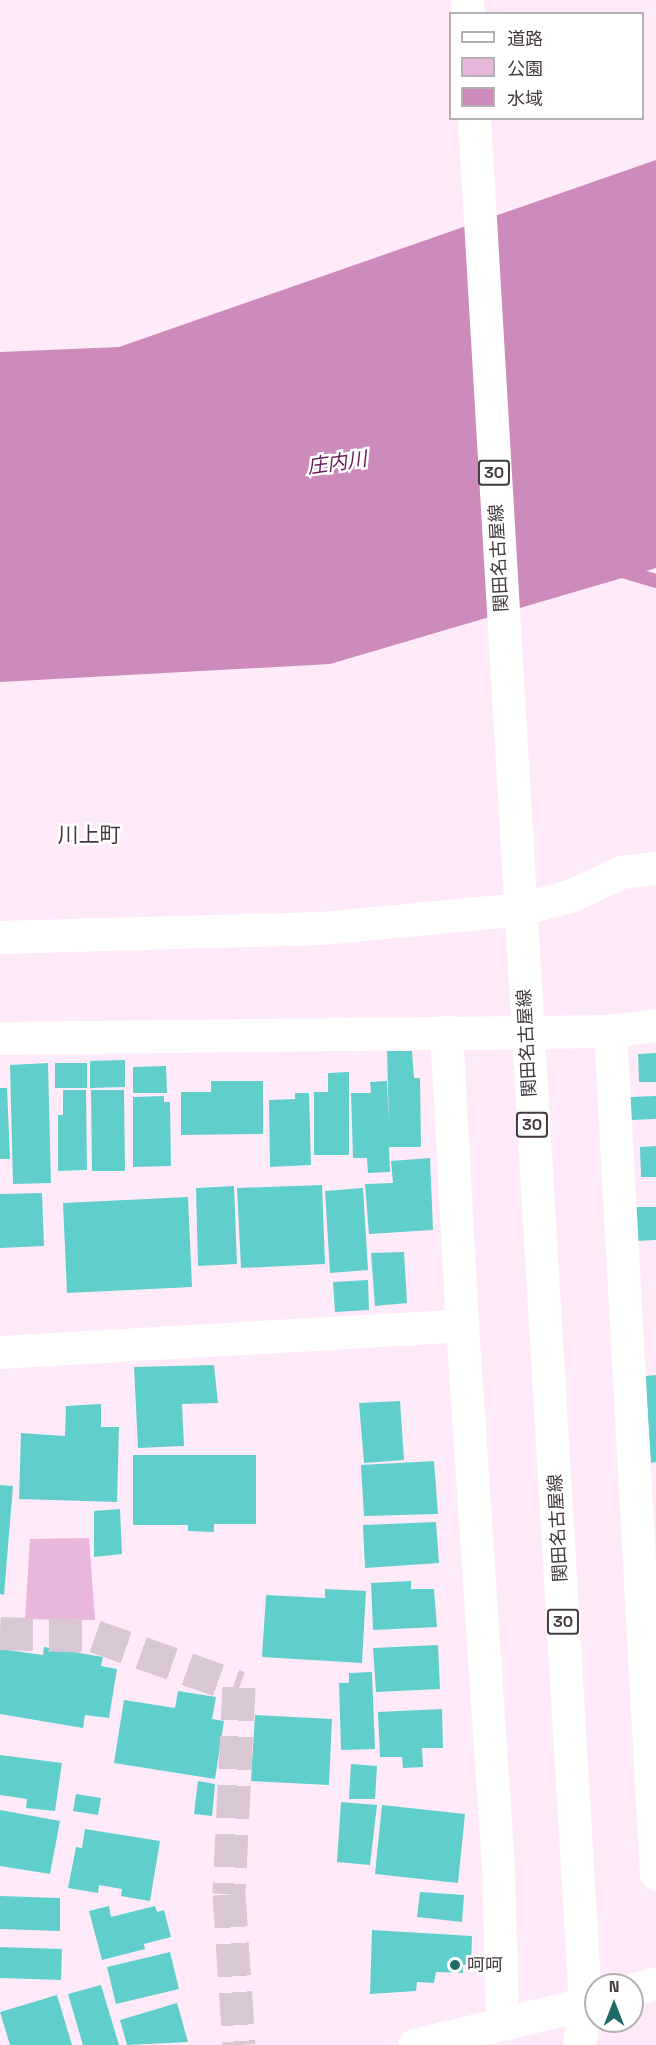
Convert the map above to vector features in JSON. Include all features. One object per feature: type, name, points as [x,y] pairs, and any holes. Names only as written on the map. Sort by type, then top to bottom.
[{"type":"street","name":"関田名古屋線","points":[[474,120],[525,1009],[588,1973]]},
{"type":"street","points":[[0,938],[321,928],[521,909],[570,896],[621,872],[656,868]]},
{"type":"street","points":[[0,1038],[446,1031],[610,1031],[656,1024]]},
{"type":"street","points":[[446,1031],[462,1325],[498,1867],[502,2021]]},
{"type":"street","points":[[610,1031],[646,1503],[656,1874]]},
{"type":"street","points":[[0,1352],[462,1325]]},
{"type":"street","points":[[414,2045],[502,2021],[584,2003]]},
{"type":"street","name":"関田名古屋線","points":[[579,2045],[584,2025]]},
{"type":"green space","points":[[89,1538],[95,1620],[25,1619],[30,1539]]},
{"type":"water","name":"庄内川","points":[[656,160],[656,568],[330,664],[0,682],[0,352],[119,347]]},
{"type":"building","points":[[387,1051],[412,1051],[414,1078],[420,1078],[421,1147],[389,1147],[390,1172],[368,1173],[367,1158],[353,1158],[351,1093],[371,1093],[370,1082],[387,1081],[389,1125]]},
{"type":"building","points":[[656,1053],[656,1082],[639,1082],[638,1054]]},
{"type":"building","points":[[125,1060],[125,1087],[90,1088],[90,1061]]},
{"type":"building","points":[[48,1063],[51,1183],[13,1184],[10,1065]]},
{"type":"building","points":[[55,1063],[87,1063],[87,1088],[55,1088]]},
{"type":"building","points":[[166,1066],[167,1093],[133,1093],[133,1067]]},
{"type":"building","points":[[349,1072],[349,1155],[314,1155],[314,1092],[328,1092],[328,1073]]},
{"type":"building","points":[[211,1081],[263,1081],[263,1134],[181,1135],[181,1092],[211,1092]]},
{"type":"building","points":[[0,1088],[7,1088],[10,1159],[0,1159]]},
{"type":"building","points":[[63,1090],[86,1090],[87,1170],[58,1171],[58,1115],[63,1115]]},
{"type":"building","points":[[91,1090],[124,1090],[125,1171],[92,1171]]},
{"type":"building","points":[[295,1093],[309,1093],[311,1165],[270,1167],[269,1100],[295,1099]]},
{"type":"building","points":[[164,1096],[164,1102],[170,1102],[171,1166],[133,1167],[133,1097]]},
{"type":"building","points":[[656,1096],[656,1119],[631,1120],[630,1097]]},
{"type":"building","points":[[656,1146],[656,1177],[641,1177],[640,1147]]},
{"type":"building","points":[[430,1158],[433,1230],[369,1234],[365,1184],[393,1183],[391,1161]]},
{"type":"building","points":[[322,1185],[325,1264],[241,1268],[237,1188]]},
{"type":"building","points":[[234,1186],[237,1264],[198,1266],[196,1188]]},
{"type":"building","points":[[363,1188],[368,1270],[330,1273],[325,1191]]},
{"type":"building","points":[[42,1193],[44,1246],[0,1248],[0,1194]]},
{"type":"building","points":[[188,1197],[192,1287],[67,1293],[63,1203]]},
{"type":"building","points":[[636,1207],[656,1207],[656,1240],[637,1241]]},
{"type":"building","points":[[404,1252],[407,1303],[375,1306],[371,1253]]},
{"type":"building","points":[[368,1280],[369,1310],[335,1312],[333,1282]]},
{"type":"building","points":[[214,1365],[218,1403],[182,1404],[184,1446],[138,1448],[134,1367]]},
{"type":"building","points":[[656,1375],[656,1462],[651,1463],[645,1376]]},
{"type":"building","points":[[400,1401],[404,1460],[364,1463],[359,1403]]},
{"type":"building","points":[[101,1404],[101,1427],[119,1427],[117,1502],[19,1499],[21,1433],[65,1436],[66,1406]]},
{"type":"building","points":[[133,1455],[256,1455],[256,1524],[214,1524],[214,1532],[188,1531],[188,1525],[133,1525]]},
{"type":"building","points":[[434,1461],[438,1514],[364,1516],[361,1465]]},
{"type":"building","points":[[0,1485],[13,1486],[4,1595],[0,1594]]},
{"type":"building","points":[[120,1509],[122,1554],[94,1557],[94,1511]]},
{"type":"building","points":[[436,1522],[439,1563],[365,1568],[363,1525]]},
{"type":"building","points":[[411,1581],[411,1589],[434,1589],[437,1627],[373,1630],[371,1583]]},
{"type":"building","points":[[325,1589],[366,1591],[362,1663],[262,1657],[266,1595],[325,1598]]},
{"type":"building","points":[[438,1645],[440,1689],[376,1692],[373,1648]]},
{"type":"building","points":[[44,1647],[103,1657],[101,1666],[117,1669],[109,1718],[85,1715],[83,1728],[0,1714],[0,1649],[43,1655]]},
{"type":"building","points":[[372,1672],[375,1749],[341,1750],[339,1683],[349,1683],[349,1673]]},
{"type":"building","points":[[178,1691],[216,1697],[212,1719],[224,1721],[215,1779],[114,1763],[124,1700],[175,1708]]},
{"type":"building","points":[[442,1709],[443,1748],[422,1748],[423,1767],[403,1768],[402,1757],[380,1757],[378,1712]]},
{"type":"building","points":[[255,1715],[332,1719],[329,1785],[251,1781]]},
{"type":"building","points":[[0,1755],[62,1763],[55,1811],[26,1808],[27,1799],[0,1795]]},
{"type":"building","points":[[351,1764],[377,1766],[375,1799],[349,1799]]},
{"type":"building","points":[[198,1781],[215,1784],[212,1816],[194,1814]]},
{"type":"building","points":[[76,1794],[101,1798],[98,1815],[73,1811]]},
{"type":"building","points":[[341,1802],[377,1805],[370,1865],[337,1862]]},
{"type":"building","points":[[382,1805],[465,1814],[458,1883],[375,1874]]},
{"type":"building","points":[[0,1810],[60,1821],[50,1874],[0,1866]]},
{"type":"building","points":[[85,1829],[160,1841],[150,1901],[121,1896],[122,1889],[99,1885],[98,1893],[68,1888],[76,1847],[82,1848]]},
{"type":"building","points":[[420,1892],[464,1895],[462,1922],[417,1917]]},
{"type":"building","points":[[0,1896],[60,1898],[60,1931],[0,1929]]},
{"type":"building","points":[[109,1906],[111,1917],[155,1906],[157,1912],[164,1910],[171,1937],[144,1944],[145,1949],[102,1960],[89,1911]]},
{"type":"building","points":[[372,1930],[472,1936],[471,1965],[463,1965],[463,1973],[436,1972],[434,1983],[417,1982],[416,1991],[370,1994]]},
{"type":"building","points":[[0,1947],[62,1949],[61,1980],[0,1978]]},
{"type":"building","points":[[170,1952],[179,1989],[116,2004],[107,1967]]},
{"type":"building","points":[[101,1985],[119,2045],[83,2045],[68,1994]]},
{"type":"building","points":[[57,1995],[72,2045],[10,2045],[0,2012]]},
{"type":"building","points":[[177,2003],[188,2042],[127,2045],[120,2020]]},
{"type":"waterway","points":[[616,569],[656,581]]},
{"type":"tunnel","points":[[0,1633],[95,1636],[239,1687],[229,1894],[239,2045]]},
{"type":"place","name":"呵呵","points":[[455,1965]]},
{"type":"district","name":"川上町","points":[[89,835]]}]
